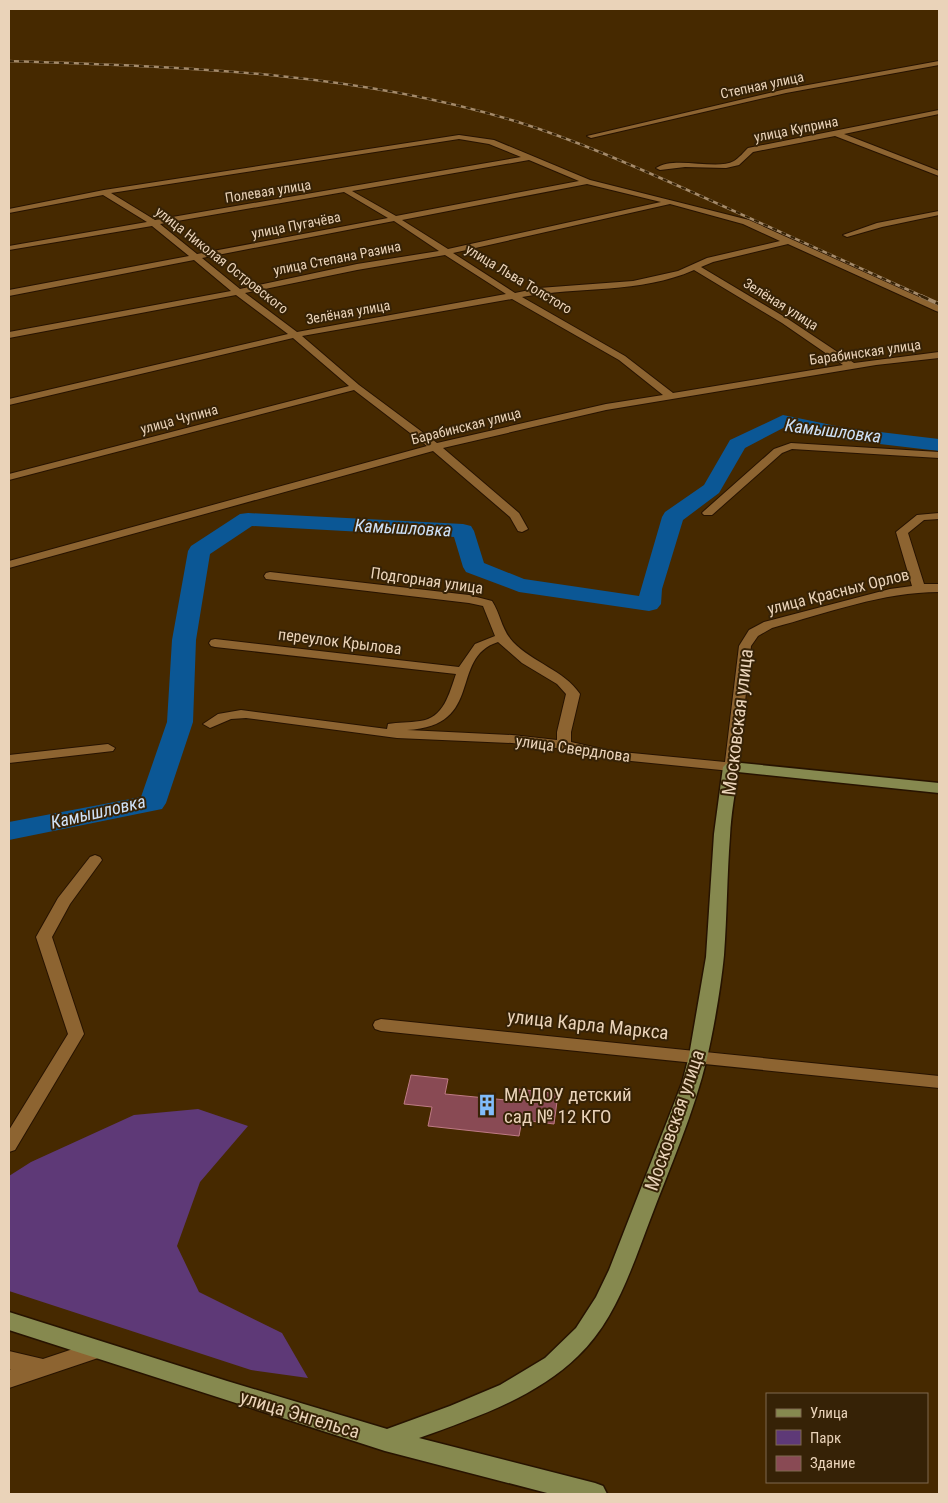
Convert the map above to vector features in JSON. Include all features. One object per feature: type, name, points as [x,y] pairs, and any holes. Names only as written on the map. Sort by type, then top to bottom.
[{"type":"main road","name":"улица Свердлова","points":[[731,766],[939,788]]},
{"type":"main road","name":"Московская улица","points":[[385,1440],[521,1385],[550,1366],[571,1349],[590,1325],[618,1275],[684,1101],[698,1056],[715,957],[722,834],[731,766]]},
{"type":"main road","name":"улица Энгельса","points":[[9,1321],[385,1440],[520,1477],[595,1494]]},
{"type":"street","name":"Степная улица","points":[[591,136],[786,91],[939,63]]},
{"type":"street","name":"улица Куприна","points":[[660,168],[685,165],[726,166],[736,163],[750,150],[939,112]]},
{"type":"street","points":[[836,134],[939,174]]},
{"type":"street","name":"Полевая улица","points":[[9,211],[104,192],[459,137],[491,142],[587,182],[746,222],[939,309]]},
{"type":"street","name":"Полевая улица","points":[[9,248],[530,158]]},
{"type":"street","points":[[931,171],[939,169]]},
{"type":"street","name":"улица Пугачёва","points":[[9,293],[587,182]]},
{"type":"street","name":"улица Льва Толстого","points":[[347,191],[397,220],[514,296],[622,358],[672,397]]},
{"type":"street","name":"улица Николая Островского","points":[[104,192],[154,222],[238,292],[295,335],[356,387],[434,447],[515,515],[522,529]]},
{"type":"street","name":"улица Степана Разина","points":[[9,335],[238,292],[356,267],[446,252],[669,203]]},
{"type":"street","points":[[847,235],[880,225],[939,212]]},
{"type":"street","name":"Зелёная улица","points":[[9,402],[295,335],[553,290],[633,284],[681,273],[710,260],[730,254],[789,241]]},
{"type":"street","name":"Зелёная улица","points":[[695,267],[785,321],[852,366]]},
{"type":"street","name":"Барабинская улица","points":[[9,565],[434,447],[606,407],[852,366],[939,355]]},
{"type":"street","name":"улица Чупина","points":[[9,477],[356,387]]},
{"type":"street","points":[[708,514],[778,451],[791,446],[939,455]]},
{"type":"street","points":[[919,588],[902,532],[921,517],[939,516]]},
{"type":"street","name":"Подгорная улица","points":[[270,576],[469,599],[488,604],[493,623],[501,638],[531,663],[569,685],[574,694],[564,732],[564,746]]},
{"type":"street","name":"улица Красных Орлов","points":[[749,637],[756,630],[768,625],[890,592],[919,588],[939,588]]},
{"type":"street","name":"Московская улица","points":[[731,766],[745,646],[749,637]]},
{"type":"street","points":[[368,730],[424,725],[444,715],[453,699],[462,672],[477,648],[487,642],[501,638]]},
{"type":"street","name":"переулок Крылова","points":[[215,643],[462,672]]},
{"type":"street","name":"улица Свердлова","points":[[210,724],[217,719],[234,713],[397,734],[512,739],[611,755],[731,766]]},
{"type":"street","points":[[9,759],[108,748]]},
{"type":"street","points":[[9,1145],[76,1034],[44,937],[63,902],[95,860]]},
{"type":"street","name":"улица Карла Маркса","points":[[381,1025],[939,1082]]},
{"type":"street","points":[[9,1379],[97,1350]]},
{"type":"street","points":[[9,1360],[41,1367]]},
{"type":"green space","points":[[198,1109],[248,1126],[200,1182],[177,1246],[199,1292],[282,1333],[308,1378],[251,1370],[9,1291],[9,1176],[31,1162],[134,1115]]},
{"type":"building","name":"МАДОУ детский сад № 12 КГО","points":[[411,1075],[448,1079],[445,1094],[516,1101],[518,1089],[558,1094],[554,1124],[522,1120],[519,1136],[428,1126],[432,1107],[404,1104]]},
{"type":"waterway","name":"Камышловка","points":[[9,831],[152,803],[180,722],[184,640],[199,551],[248,519],[463,531],[474,567],[519,585],[649,604],[651,589],[673,517],[712,489],[737,444],[783,421],[846,434],[939,445]]},
{"type":"railway","points":[[9,61],[202,69],[266,75],[330,82],[456,105],[518,122],[602,153],[924,297]]},
{"type":"railway","points":[[921,296],[939,304]]},
{"type":"place","name":"МАДОУ детский сад № 12 КГО","points":[[487,1105]]}]
